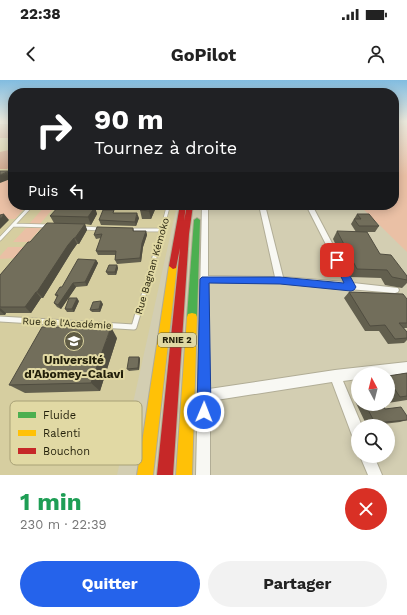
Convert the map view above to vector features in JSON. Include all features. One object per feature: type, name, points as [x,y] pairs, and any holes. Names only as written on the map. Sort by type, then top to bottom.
[{"type":"main road","points":[[145,475],[182,210]]},
{"type":"main road","name":"RNIE 2","points":[[165,475],[185,234],[189,210]]},
{"type":"main road","name":"RNIE 2","points":[[184,475],[195,234],[197,210]]},
{"type":"street","points":[[202,475],[205,210]]},
{"type":"street","points":[[263,210],[280,280]]},
{"type":"street","points":[[312,210],[351,287]]},
{"type":"street","points":[[205,279],[280,280],[395,290]]},
{"type":"street","points":[[204,396],[336,376],[407,368]]},
{"type":"street","points":[[336,376],[353,419]]},
{"type":"street","points":[[370,463],[375,475]]},
{"type":"lane","points":[[0,239],[2,235],[27,210]]},
{"type":"lane","name":"Rue Bagnan Kémoko","points":[[134,327],[163,230],[167,210]]},
{"type":"lane","points":[[13,225],[54,227]]},
{"type":"lane","points":[[43,232],[47,226]]},
{"type":"lane","points":[[76,228],[104,229]]},
{"type":"lane","points":[[126,230],[163,230]]},
{"type":"lane","name":"Rue de l'Académie","points":[[0,319],[134,327]]},
{"type":"shaded area","name":"Université d'Abomey-Calavi","points":[[0,139],[8,139],[8,210],[176,210],[133,401],[10,401],[10,465],[119,465],[117,475],[0,475]]},
{"type":"shaded area","points":[[399,139],[407,139],[407,252],[364,210],[399,210]]},
{"type":"shaded area","points":[[8,150],[7,169],[0,169],[0,152]]},
{"type":"shaded area","points":[[7,180],[8,210],[23,210],[15,219],[0,219],[0,183]]},
{"type":"shaded area","points":[[42,210],[52,210],[40,224],[29,224]]},
{"type":"shaded area","points":[[26,228],[41,228],[29,242],[13,242]]},
{"type":"shaded area","points":[[8,247],[25,247],[16,258],[0,259],[0,256]]},
{"type":"building","points":[[0,171],[8,171],[8,171],[0,175]]},
{"type":"building","points":[[55,210],[93,210],[88,217],[50,216]]},
{"type":"building","points":[[103,210],[114,210],[113,213],[137,213],[135,222],[99,220]]},
{"type":"building","points":[[357,214],[369,214],[379,226],[359,226],[354,219],[361,219]]},
{"type":"building","points":[[47,223],[85,224],[68,245],[37,292],[25,307],[0,307],[0,275],[28,242],[30,242]]},
{"type":"building","points":[[97,227],[133,228],[133,231],[146,231],[142,243],[140,258],[115,260],[116,251],[96,251],[102,234],[94,235]]},
{"type":"building","points":[[337,231],[367,232],[380,254],[391,255],[407,276],[407,280],[392,277],[387,270],[357,269]]},
{"type":"building","points":[[78,259],[96,260],[85,282],[73,283],[58,305],[54,303],[58,295],[55,295],[60,287],[62,287]]},
{"type":"building","points":[[109,265],[117,265],[115,272],[106,272]]},
{"type":"building","points":[[349,292],[403,294],[407,299],[407,323],[399,323],[407,332],[407,338],[395,339],[385,325],[370,326]]},
{"type":"building","points":[[69,298],[77,298],[72,309],[65,309]]},
{"type":"building","points":[[101,301],[99,309],[90,310],[93,302]]},
{"type":"building","points":[[42,327],[111,327],[91,383],[9,385]]},
{"type":"building","points":[[129,357],[139,357],[138,368],[127,369]]},
{"type":"building","points":[[407,373],[407,396],[400,397],[395,390],[395,375]]},
{"type":"building","points":[[401,407],[407,416],[407,420],[395,421],[395,419],[373,419],[369,411],[395,411],[395,408]]},
{"type":"traffic: fast","points":[[192,317],[197,220]]},
{"type":"traffic: slow","points":[[145,475],[173,266]]},
{"type":"traffic: slow","points":[[184,475],[192,317]]},
{"type":"traffic: jam","points":[[173,266],[182,210]]},
{"type":"traffic: jam","points":[[165,475],[185,234],[189,210]]},
{"type":"place","name":"Université d'Abomey-Calavi","points":[[74,341]]},
{"type":"route","points":[[204,412],[205,279],[280,280],[351,287],[337,260]]}]
